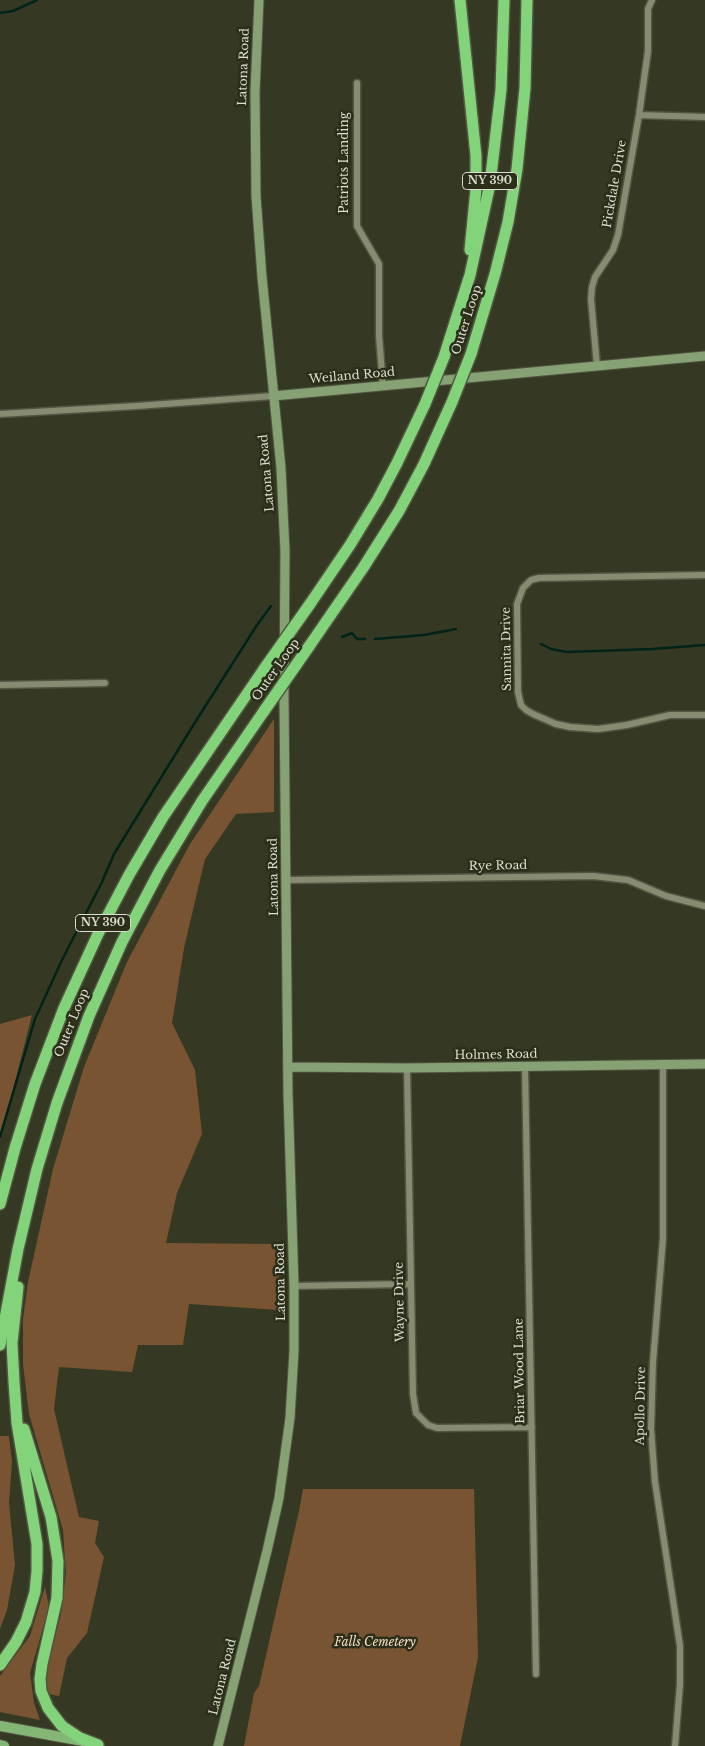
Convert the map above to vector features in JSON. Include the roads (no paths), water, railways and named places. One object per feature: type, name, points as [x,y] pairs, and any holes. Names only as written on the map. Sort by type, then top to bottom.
[{"type":"highway","points":[[460,0],[476,156],[476,196],[466,288]]},
{"type":"highway","name":"Outer Loop","points":[[0,1204],[35,1084],[64,1008],[98,934],[167,810],[350,545],[397,464],[425,404],[444,357],[466,288],[482,223],[494,158],[502,76],[504,0]]},
{"type":"highway","name":"Outer Loop","points":[[0,1345],[17,1256],[48,1130],[77,1047],[119,948],[150,888],[206,795],[363,568],[395,517],[424,464],[471,354],[494,281],[515,182],[525,88],[527,0]]},
{"type":"highway","points":[[0,1665],[13,1647],[26,1622],[35,1592],[38,1571],[37,1544],[17,1423],[13,1374],[13,1321],[34,1184]]},
{"type":"highway","points":[[13,1374],[23,1425],[52,1523],[58,1554],[57,1598],[42,1664],[41,1691],[48,1708],[62,1726],[80,1738],[100,1745]]},
{"type":"main road","points":[[0,1726],[100,1745]]},
{"type":"main road","points":[[0,1745],[4,1746]]},
{"type":"street","name":"Latona Road","points":[[218,1746],[268,1551],[281,1485],[292,1389],[294,1286],[288,1067],[284,698],[285,551],[281,468],[261,264],[256,189],[255,92],[259,0]]},
{"type":"street","name":"Pickdale Drive","points":[[597,366],[591,299],[592,287],[595,277],[613,250],[618,235],[639,115],[648,51],[648,9],[652,0]]},
{"type":"street","name":"Patriots Landing","points":[[357,83],[357,226],[379,264],[378,336],[383,386]]},
{"type":"street","points":[[639,115],[705,117]]},
{"type":"street","name":"Weiland Road","points":[[0,414],[273,396],[705,356]]},
{"type":"street","name":"Sannita Drive","points":[[705,575],[539,578],[531,580],[522,588],[517,604],[518,692],[521,704],[526,710],[556,724],[598,729],[627,725],[670,715],[705,715]]},
{"type":"street","points":[[0,685],[105,683]]},
{"type":"street","name":"Rye Road","points":[[287,880],[612,877],[628,880],[666,896],[705,906]]},
{"type":"street","name":"Holmes Road","points":[[288,1067],[407,1068],[705,1064]]},
{"type":"street","name":"Apollo Drive","points":[[663,1065],[663,1238],[653,1362],[651,1430],[655,1482],[680,1646],[680,1684],[675,1746]]},
{"type":"street","name":"Briar Wood Lane","points":[[525,1067],[536,1674]]},
{"type":"street","name":"Wayne Drive","points":[[407,1068],[413,1394],[416,1413],[428,1425],[437,1428],[532,1428]]},
{"type":"street","points":[[294,1286],[411,1284]]},
{"type":"waterway","points":[[0,13],[13,11],[37,0]]},
{"type":"waterway","points":[[0,1137],[35,1019],[114,854],[194,724],[271,606]]},
{"type":"waterway","points":[[375,639],[424,635],[456,629]]},
{"type":"waterway","points":[[342,637],[352,633],[357,639],[365,639]]},
{"type":"waterway","points":[[541,644],[551,649],[567,652],[705,645]]},
{"type":"park label","name":"Falls Cemetery","points":[[375,1643]]}]
